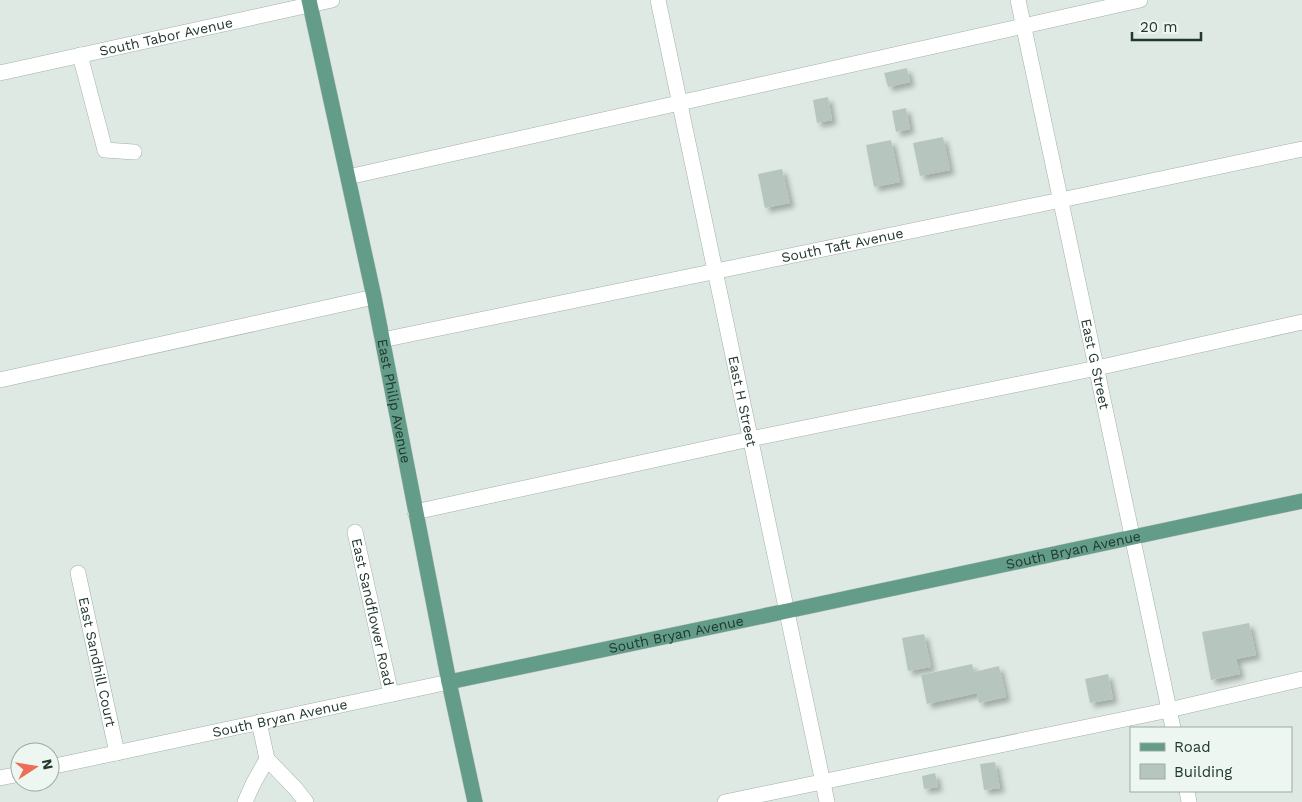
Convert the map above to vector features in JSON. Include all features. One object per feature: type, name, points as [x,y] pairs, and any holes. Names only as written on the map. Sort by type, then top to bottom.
[{"type":"main road","name":"East Philip Avenue","points":[[310,2],[374,297],[415,512],[475,802]]},
{"type":"main road","name":"South Bryan Avenue","points":[[449,682],[1302,501]]},
{"type":"street","name":"South Tabor Avenue","points":[[0,73],[310,2],[332,0]]},
{"type":"street","name":"East H Street","points":[[658,0],[827,802]]},
{"type":"street","name":"East G Street","points":[[1018,0],[1173,727]]},
{"type":"street","points":[[348,177],[1140,0]]},
{"type":"street","points":[[80,55],[105,150],[134,152]]},
{"type":"street","name":"South Taft Avenue","points":[[382,340],[1302,149]]},
{"type":"street","points":[[0,380],[374,297]]},
{"type":"street","points":[[415,512],[750,439],[1097,368],[1302,322]]},
{"type":"street","name":"East Sandflower Road","points":[[356,532],[391,694]]},
{"type":"street","name":"East Sandhill Court","points":[[78,573],[117,753]]},
{"type":"street","points":[[725,802],[1169,710],[1302,679]]},
{"type":"street","name":"South Bryan Avenue","points":[[60,765],[449,682]]},
{"type":"street","points":[[259,722],[267,760],[306,802]]},
{"type":"street","points":[[245,802],[267,760]]},
{"type":"building","points":[[907,68],[910,82],[888,87],[884,73]]},
{"type":"building","points":[[828,97],[832,120],[817,123],[813,100]]},
{"type":"building","points":[[906,108],[910,129],[896,132],[892,111]]},
{"type":"building","points":[[943,137],[950,170],[920,176],[913,143]]},
{"type":"building","points":[[891,140],[900,182],[874,187],[866,145]]},
{"type":"building","points":[[782,169],[790,203],[765,208],[758,174]]},
{"type":"building","points":[[1249,623],[1256,655],[1236,659],[1240,674],[1211,680],[1202,632]]},
{"type":"building","points":[[924,634],[931,667],[908,671],[902,638]]},
{"type":"building","points":[[972,664],[974,672],[999,666],[1006,697],[979,703],[977,693],[927,704],[921,675]]},
{"type":"building","points":[[1108,674],[1113,699],[1090,703],[1085,679]]},
{"type":"building","points":[[995,762],[1000,788],[984,790],[980,764]]},
{"type":"building","points":[[935,773],[938,787],[924,789],[922,776]]}]
